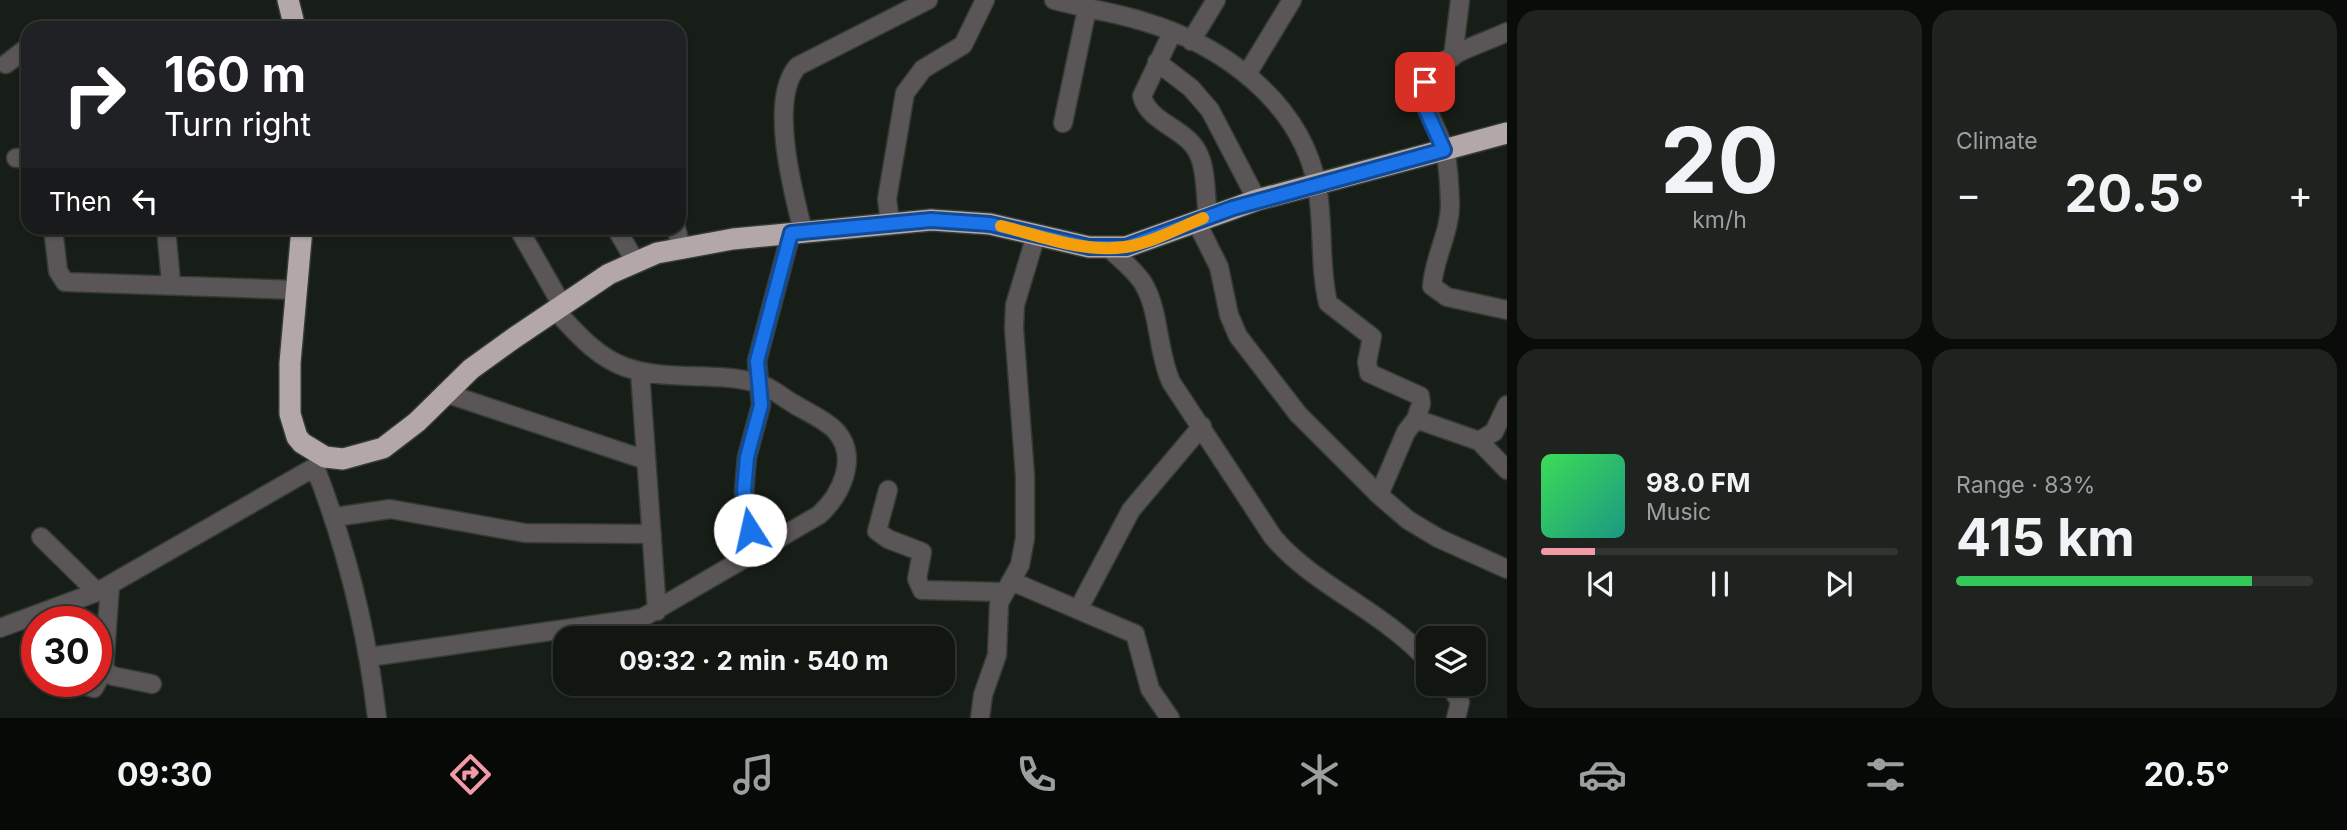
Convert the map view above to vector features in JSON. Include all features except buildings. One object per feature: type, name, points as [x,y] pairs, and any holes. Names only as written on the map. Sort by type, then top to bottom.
[{"type":"highway","points":[[288,0],[293,21]]},
{"type":"highway","points":[[301,235],[289,373],[290,414],[297,437],[320,462],[383,448],[409,429],[471,369],[558,308],[678,237],[797,232],[931,220],[990,224],[1063,242],[1108,247],[1144,242],[1202,218],[1257,200],[1507,133]]},
{"type":"street","points":[[755,552],[744,491],[747,457],[761,405],[758,383],[760,345],[797,232],[785,138],[786,84],[798,66],[928,0]]},
{"type":"street","points":[[890,222],[887,199],[905,93],[928,64],[964,45],[985,0]]},
{"type":"street","points":[[1054,0],[1140,20],[1191,41],[1247,74],[1276,104],[1295,132],[1306,152],[1317,186],[1328,303],[1372,337],[1367,362],[1369,373],[1420,396],[1421,404],[1416,419],[1406,432],[1379,495]]},
{"type":"street","points":[[1191,41],[1216,0]]},
{"type":"street","points":[[1247,74],[1293,0]]},
{"type":"street","points":[[1453,57],[1460,0]]},
{"type":"street","points":[[1063,123],[1087,9]]},
{"type":"street","points":[[1507,32],[1453,57],[1432,72],[1425,82],[1424,95],[1426,110],[1444,150],[1449,218],[1432,286],[1447,298],[1507,310]]},
{"type":"street","points":[[1172,33],[1144,88],[1144,103],[1187,138],[1199,155],[1202,218],[1219,267],[1229,315],[1238,336],[1298,414],[1379,495],[1408,520],[1438,538],[1507,569]]},
{"type":"street","points":[[6,64],[21,52]]},
{"type":"street","points":[[1157,62],[1191,88],[1210,110],[1257,200]]},
{"type":"street","points":[[54,235],[58,271],[65,282],[171,283],[296,290]]},
{"type":"street","points":[[167,235],[171,283]]},
{"type":"street","points":[[369,657],[620,623],[657,611],[819,515],[833,502],[845,477],[843,442],[835,430],[758,383],[640,372],[596,352],[558,308],[522,235]]},
{"type":"street","points":[[620,235],[635,261]]},
{"type":"street","points":[[980,718],[983,695],[998,655],[997,618],[1007,586],[1020,565],[1025,538],[1025,476],[1014,328],[1015,305],[1036,235]]},
{"type":"street","points":[[1108,247],[1142,281],[1150,298],[1166,372],[1253,511],[1287,554],[1394,627],[1416,649]]},
{"type":"street","points":[[640,372],[657,611]]},
{"type":"street","points":[[446,393],[646,460]]},
{"type":"street","points":[[1479,441],[1494,432],[1507,406]]},
{"type":"street","points":[[1416,419],[1479,441],[1507,470]]},
{"type":"street","points":[[1079,608],[1131,510],[1202,426]]},
{"type":"street","points":[[68,606],[104,588],[320,462],[357,591],[377,718]]},
{"type":"street","points":[[888,489],[877,531],[888,539],[922,552],[917,579],[922,590],[1007,586],[1079,608],[1135,634],[1150,689],[1170,718]]},
{"type":"street","points":[[335,517],[390,509],[525,533],[652,534]]},
{"type":"street","points":[[41,537],[104,588]]},
{"type":"street","points":[[104,588],[104,606]]},
{"type":"street","points":[[0,628],[21,623]]},
{"type":"street","points":[[112,675],[152,684]]},
{"type":"street","points":[[1456,696],[1460,702],[1456,718]]},
{"type":"slow traffic","points":[[1001,226],[1089,247],[1126,247],[1203,218]]},
{"type":"route","points":[[750,530],[744,491],[747,457],[761,405],[757,361],[791,233],[890,222],[959,221],[990,224],[1089,247],[1126,247],[1261,199],[1344,179],[1444,150],[1426,110],[1425,82]]}]
